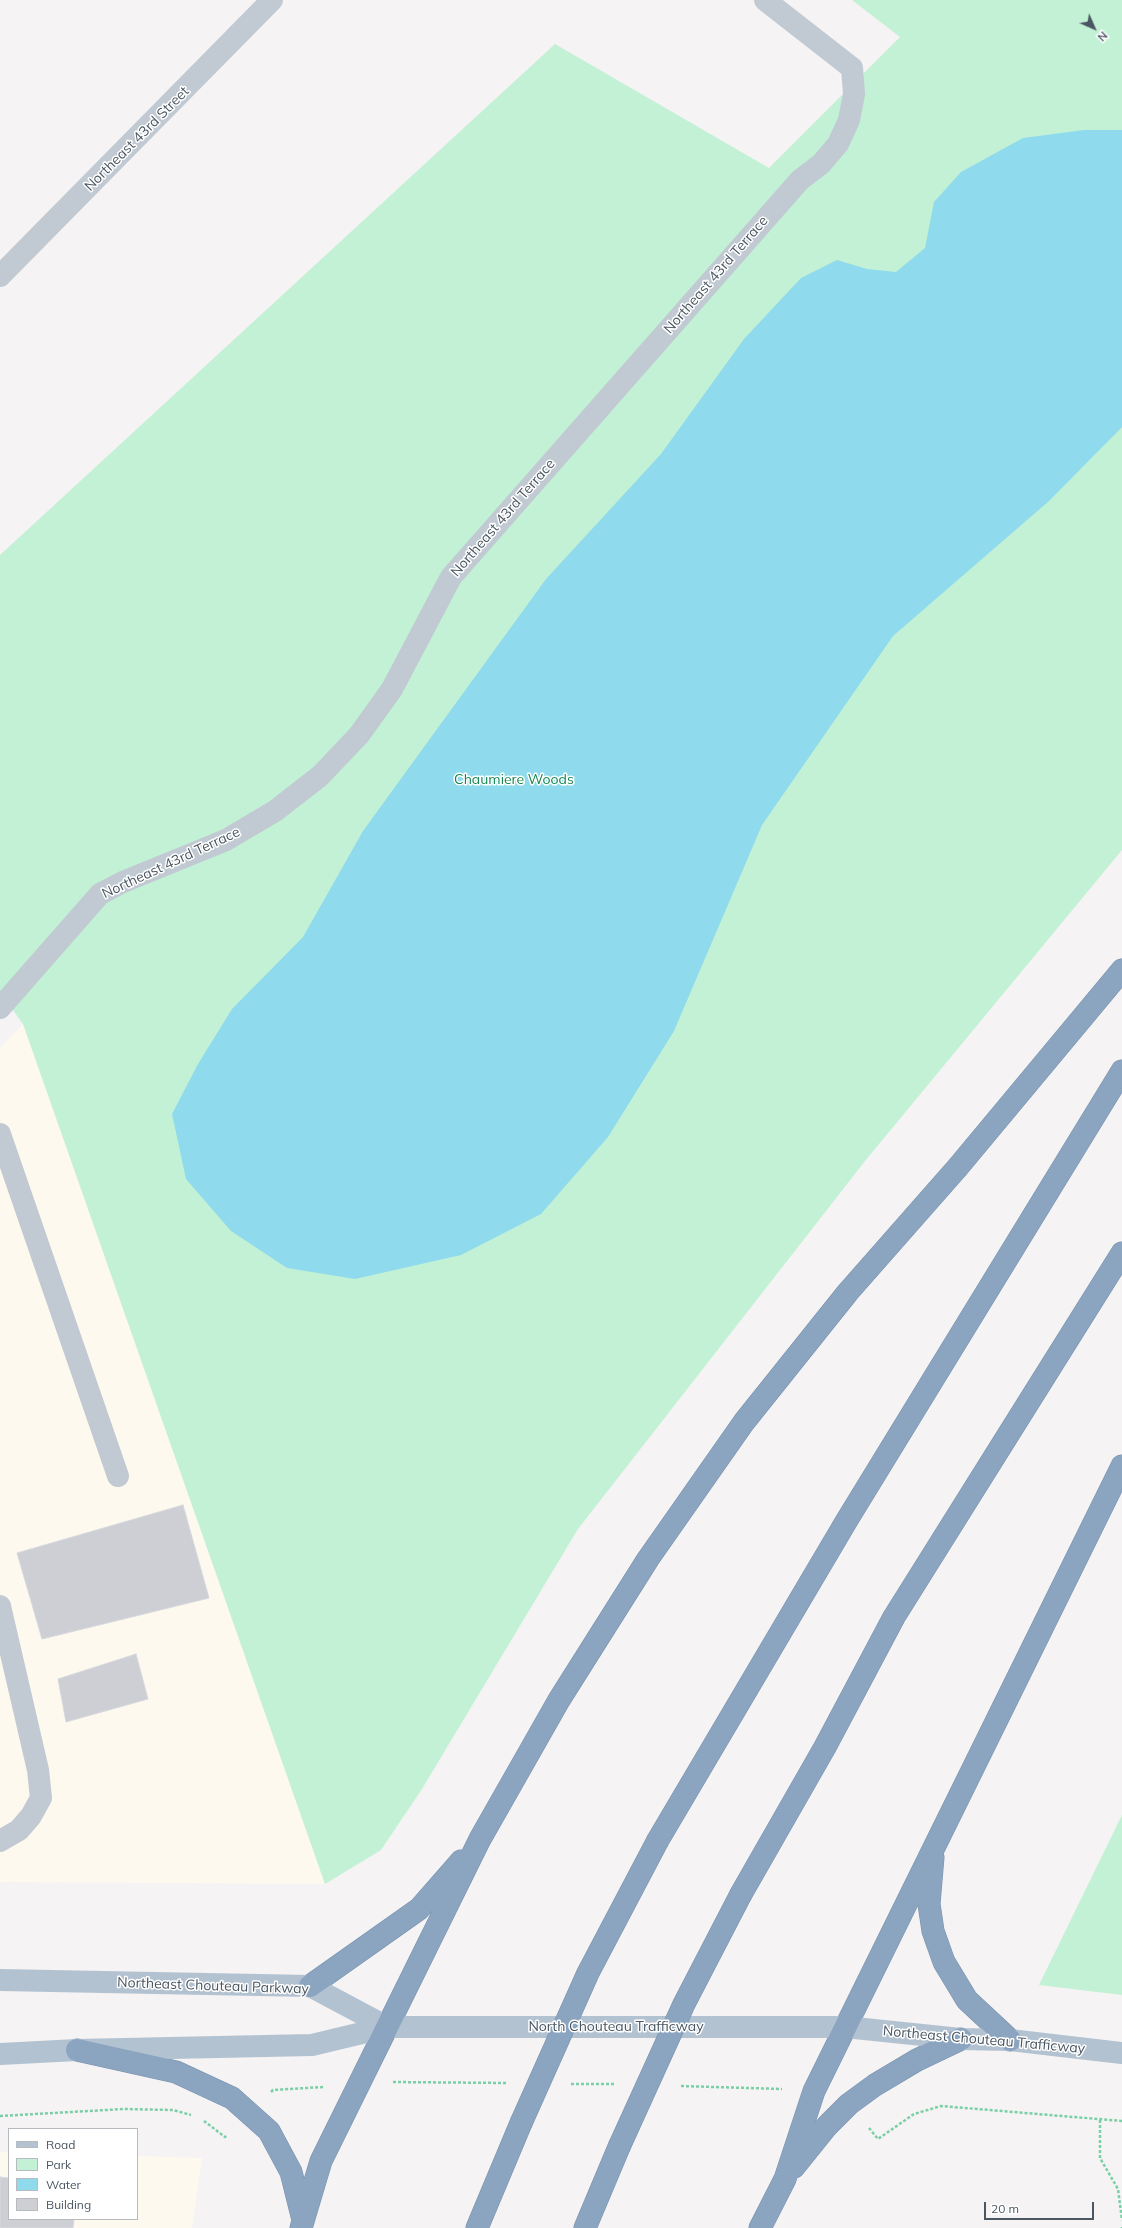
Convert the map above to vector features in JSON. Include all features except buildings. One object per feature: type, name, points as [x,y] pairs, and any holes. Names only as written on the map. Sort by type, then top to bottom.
[{"type":"highway","points":[[302,2225],[321,2161],[480,1839],[559,1700],[648,1559],[744,1422],[848,1292],[958,1167],[1122,970]]},
{"type":"highway","points":[[477,2228],[588,1973],[658,1840],[847,1520],[1122,1071]]},
{"type":"highway","points":[[585,2228],[619,2147],[684,2004],[741,1894],[825,1747],[894,1617],[1122,1253]]},
{"type":"highway","points":[[760,2228],[785,2179],[814,2091],[1122,1466]]},
{"type":"highway","points":[[310,1986],[419,1909],[480,1839]]},
{"type":"highway","points":[[934,1846],[929,1904],[933,1931],[944,1962],[967,2000],[1010,2040]]},
{"type":"highway","points":[[785,2179],[826,2126],[849,2104],[917,2060],[961,2039]]},
{"type":"highway","points":[[77,2050],[176,2072],[232,2098],[269,2131],[291,2172],[302,2225]]},
{"type":"main road","name":"Northeast Chouteau Parkway","points":[[0,1980],[310,1986],[387,2027]]},
{"type":"main road","name":"North Chouteau Trafficway","points":[[387,2027],[845,2027]]},
{"type":"main road","points":[[0,2054],[77,2050],[312,2045],[387,2027]]},
{"type":"main road","name":"Northeast Chouteau Trafficway","points":[[845,2027],[961,2039],[1010,2040],[1122,2053]]},
{"type":"street","name":"Northeast 43rd Street","points":[[0,276],[272,0]]},
{"type":"street","name":"Northeast 43rd Terrace","points":[[0,1008],[100,894],[123,882],[226,840],[275,811],[320,776],[359,735],[392,689],[450,577],[800,180],[821,164],[838,144],[849,120],[854,94],[852,68],[765,0]]},
{"type":"street","points":[[0,1134],[118,1476]]},
{"type":"street","points":[[0,1606],[38,1770],[41,1798],[31,1816],[19,1830],[0,1841]]},
{"type":"path","points":[[1122,2121],[1100,2120],[1100,2158],[1118,2189],[1122,2220]]},
{"type":"shaded area","points":[[23,1024],[325,1884],[0,1882],[0,1048]]},
{"type":"shaded area","points":[[0,2152],[8,2152],[8,2220],[138,2220],[138,2156],[202,2158],[192,2228],[0,2228]]},
{"type":"green space","name":"Chaumiere Woods","points":[[852,0],[1122,0],[1122,850],[865,1161],[578,1529],[422,1789],[381,1850],[325,1884],[23,1024],[0,992],[0,555],[555,44],[769,168],[900,37]]},
{"type":"green space","points":[[1122,1815],[1122,1995],[1039,1985]]},
{"type":"water","points":[[1084,130],[1122,130],[1122,427],[1049,501],[893,636],[762,825],[674,1031],[608,1137],[541,1214],[461,1255],[355,1279],[287,1268],[231,1231],[186,1179],[172,1114],[198,1064],[232,1009],[303,937],[363,831],[546,579],[661,454],[744,339],[801,278],[837,260],[867,269],[896,272],[925,248],[934,202],[961,172],[1023,138]]}]
